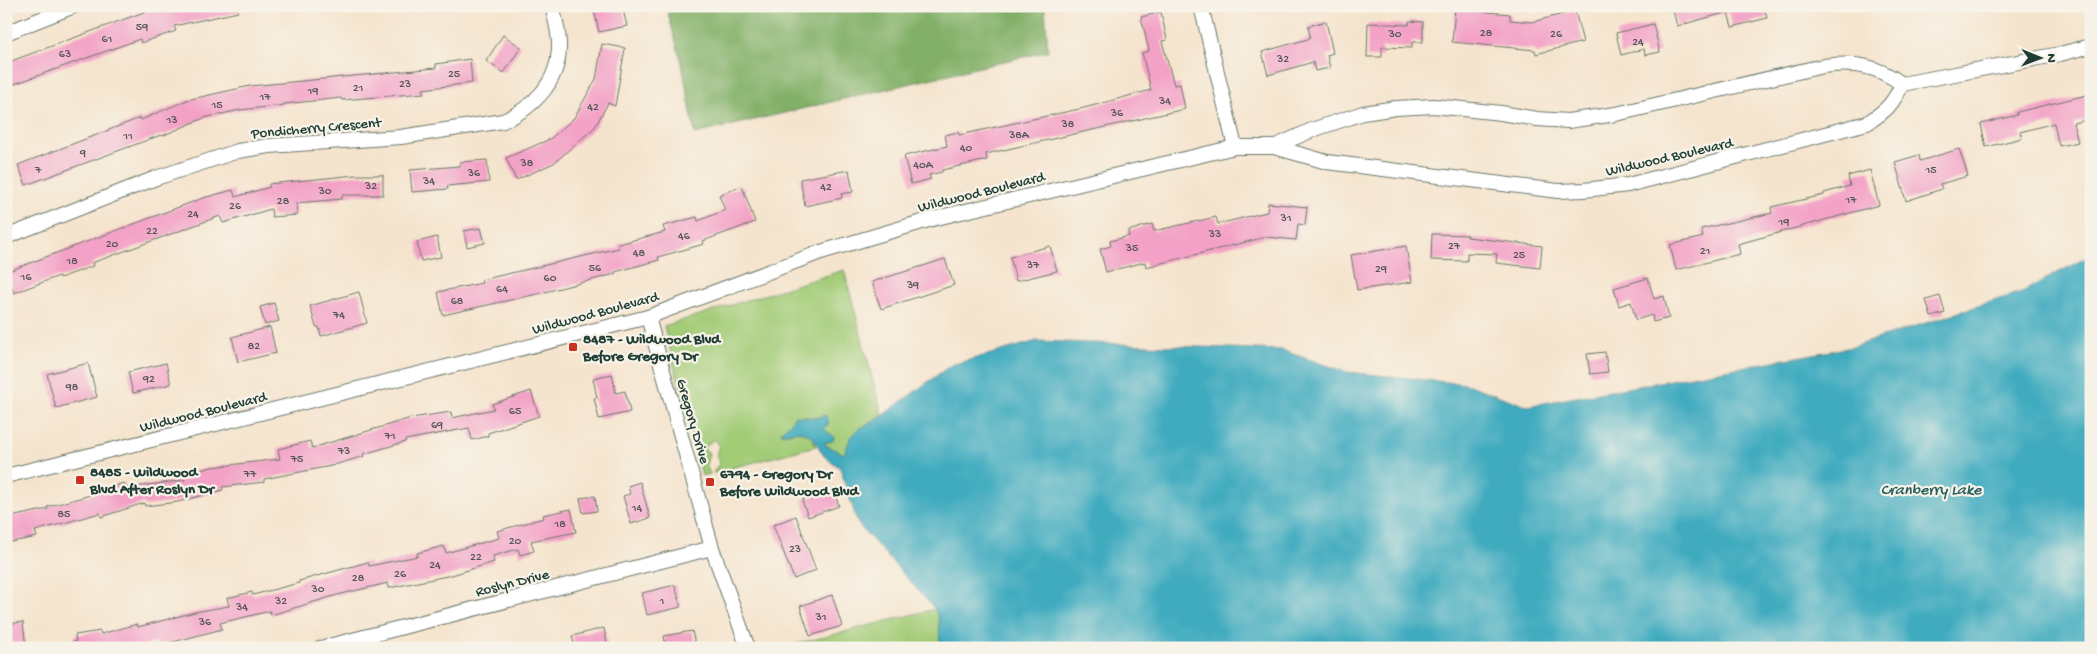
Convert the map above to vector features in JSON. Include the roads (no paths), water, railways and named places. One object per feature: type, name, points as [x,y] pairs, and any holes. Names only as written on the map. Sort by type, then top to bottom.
[{"type":"street","points":[[6,33],[74,6]]},
{"type":"street","name":"Pondicherry Crescent","points":[[6,236],[156,178],[238,151],[269,146],[401,137],[503,121],[518,115],[531,105],[550,80],[558,63],[560,46],[552,6]]},
{"type":"street","points":[[1201,6],[1234,147]]},
{"type":"street","points":[[1902,84],[2060,54],[2091,46]]},
{"type":"street","name":"Wildwood Boulevard","points":[[6,476],[648,318],[821,252],[932,219],[1234,147],[1274,146],[1327,162],[1558,191],[1584,190],[1628,185],[1867,123],[1883,113],[1894,101],[1902,84],[1887,73],[1856,64],[1840,64],[1616,114],[1568,121],[1537,120],[1501,113],[1434,106],[1396,108],[1364,113],[1312,130],[1274,146]]},
{"type":"street","name":"Gregory Drive","points":[[648,318],[712,548],[748,648]]},
{"type":"street","name":"Roslyn Drive","points":[[321,648],[712,548]]},
{"type":"water","name":"Cranberry Lake","points":[[2091,255],[2091,648],[940,648],[939,621],[935,609],[858,524],[840,468],[824,456],[812,436],[800,431],[781,433],[794,416],[816,418],[825,415],[829,421],[824,429],[834,437],[833,441],[825,442],[825,445],[844,454],[851,437],[859,429],[875,421],[951,365],[1037,341],[1281,350],[1347,372],[1466,384],[1527,406],[1852,347],[2024,291]]},
{"type":"place","name":"8487 - Wildwood Blvd Before Gregory Dr","points":[[573,347]]},
{"type":"place","name":"8485 - Wildwood Blvd After Roslyn Dr","points":[[80,480]]},
{"type":"place","name":"6794 - Gregory Dr Before Wildwood Blvd","points":[[710,482]]}]
